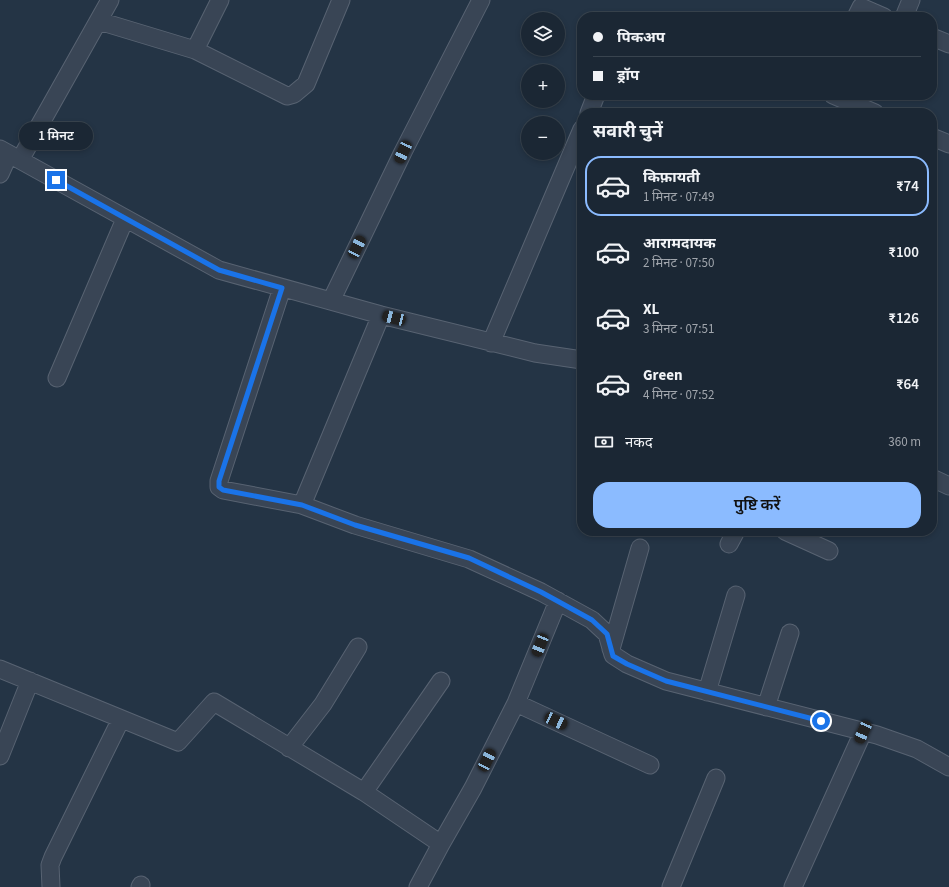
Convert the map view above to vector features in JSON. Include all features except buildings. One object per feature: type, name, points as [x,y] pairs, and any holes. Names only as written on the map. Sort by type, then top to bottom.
[{"type":"street","points":[[0,174],[10,155],[99,21],[110,0]]},
{"type":"street","points":[[195,50],[220,0]]},
{"type":"street","points":[[99,21],[195,50],[288,96],[294,94],[306,84],[341,0]]},
{"type":"street","points":[[332,301],[403,152],[481,0]]},
{"type":"street","points":[[906,12],[911,0]]},
{"type":"street","points":[[858,12],[861,7],[872,12]]},
{"type":"street","points":[[937,39],[949,44]]},
{"type":"street","points":[[844,100],[863,108]]},
{"type":"street","points":[[937,139],[949,144]]},
{"type":"street","points":[[491,342],[577,143]]},
{"type":"street","points":[[10,155],[219,270],[381,315],[535,353],[577,359]]},
{"type":"street","points":[[57,378],[125,219]]},
{"type":"street","points":[[282,288],[219,481],[219,487],[223,490],[302,505],[355,525],[469,558],[558,601],[592,620],[607,634],[613,656],[659,678],[707,692],[863,732],[917,749],[949,767]]},
{"type":"street","points":[[302,505],[381,315]]},
{"type":"street","points":[[937,480],[949,486]]},
{"type":"street","points":[[796,536],[829,551]]},
{"type":"street","points":[[611,649],[640,548]]},
{"type":"street","points":[[707,692],[736,595]]},
{"type":"street","points":[[418,887],[473,788],[516,703],[558,601]]},
{"type":"street","points":[[766,707],[790,633]]},
{"type":"street","points":[[289,748],[323,704],[358,647]]},
{"type":"street","points":[[0,669],[178,742],[214,702],[364,792],[441,844]]},
{"type":"street","points":[[0,756],[30,681]]},
{"type":"street","points":[[364,792],[441,681]]},
{"type":"street","points":[[516,703],[650,765]]},
{"type":"street","points":[[51,887],[50,865],[53,857],[121,719]]},
{"type":"street","points":[[793,887],[863,732]]},
{"type":"street","points":[[671,887],[716,778]]},
{"type":"route","points":[[56,180],[219,270],[282,288],[219,481],[219,487],[223,490],[302,505],[355,525],[469,558],[541,592],[592,620],[607,634],[613,656],[627,664],[666,681],[821,721]]}]
